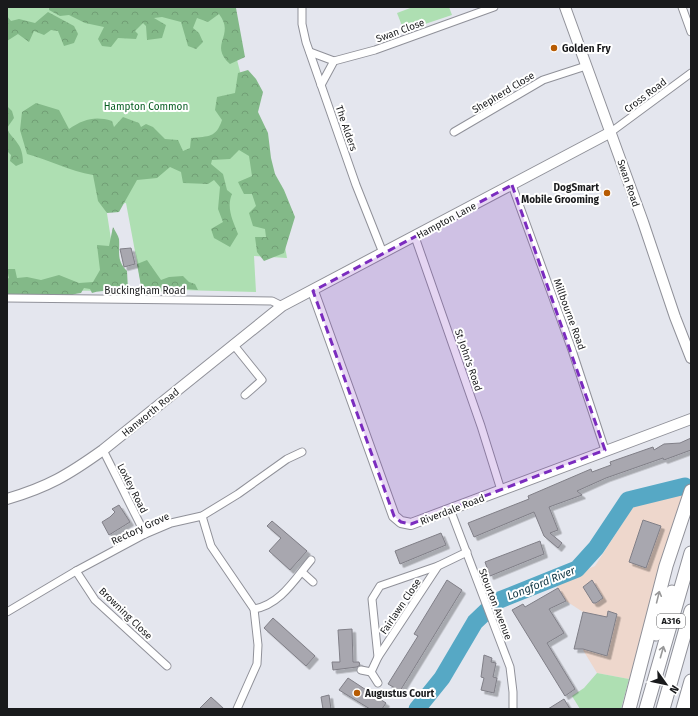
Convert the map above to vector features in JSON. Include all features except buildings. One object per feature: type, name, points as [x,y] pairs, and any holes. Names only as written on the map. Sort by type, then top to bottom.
[{"type":"highway","points":[[629,709],[666,566],[691,492]]},
{"type":"highway","points":[[635,689],[691,542]]},
{"type":"highway","name":"A316","points":[[646,709],[691,553]]},
{"type":"highway","name":"A316","points":[[663,709],[691,611]]},
{"type":"highway","points":[[683,709],[691,681]]},
{"type":"street","name":"The Alders","points":[[302,7],[302,24],[310,52],[356,185],[383,253]]},
{"type":"street","name":"Swan Close","points":[[334,61],[375,50],[494,7]]},
{"type":"street","name":"Swan Road","points":[[565,7],[611,132],[674,317],[691,357]]},
{"type":"street","points":[[682,7],[691,32]]},
{"type":"street","points":[[310,52],[334,61],[321,85]]},
{"type":"street","name":"Shepherd Close","points":[[454,132],[543,80],[586,66]]},
{"type":"street","name":"Cross Road","points":[[611,132],[691,73]]},
{"type":"street","name":"Hampton Lane","points":[[282,306],[313,291],[611,132]]},
{"type":"street","name":"Millbourne Road","points":[[512,185],[572,350],[605,450]]},
{"type":"street","name":"St John's Road","points":[[415,237],[481,426],[501,490]]},
{"type":"street","name":"Riverdale Road","points":[[313,291],[394,516],[401,522],[411,524],[691,419]]},
{"type":"street","name":"Buckingham Road","points":[[7,298],[272,301],[282,306]]},
{"type":"street","name":"Hanworth Road","points":[[7,499],[50,484],[73,471],[102,450],[282,306]]},
{"type":"street","points":[[233,344],[262,380],[245,395]]},
{"type":"street","name":"Loxley Road","points":[[102,450],[145,534]]},
{"type":"street","name":"Rectory Grove","points":[[7,612],[76,571],[145,534],[171,523],[202,516],[238,494],[287,459],[302,452]]},
{"type":"street","name":"Stourton Avenue","points":[[450,509],[493,626],[510,667],[513,692],[513,709]]},
{"type":"street","points":[[202,516],[211,546],[254,609],[258,645],[257,664],[237,709]]},
{"type":"street","name":"Fairlawn Close","points":[[378,657],[372,599],[380,586],[438,566],[467,552]]},
{"type":"street","points":[[254,609],[266,607],[283,593],[311,560]]},
{"type":"street","name":"Fairlawn Close","points":[[371,672],[378,657],[438,566]]},
{"type":"street","name":"Browning Close","points":[[76,571],[96,600],[167,666]]},
{"type":"street","points":[[302,572],[313,582]]},
{"type":"street","points":[[361,670],[371,672],[378,683]]},
{"type":"highlighted area","points":[[512,185],[605,450],[411,524],[401,522],[394,516],[313,291]]},
{"type":"shaded area","points":[[684,492],[629,679],[597,673],[583,650],[590,614],[583,612],[566,601],[555,583],[595,566],[633,507]]},
{"type":"green space","name":"Hampton Common","points":[[7,7],[223,7],[282,230],[287,258],[254,256],[256,292],[142,289],[126,203],[106,207],[119,291],[7,290]]},
{"type":"green space","points":[[49,7],[236,8],[245,57],[230,64],[224,57],[221,51],[221,45],[225,28],[219,14],[208,22],[197,18],[193,28],[199,33],[203,42],[196,49],[188,46],[181,22],[162,17],[154,18],[166,25],[162,38],[147,40],[146,26],[143,23],[135,31],[138,34],[136,39],[118,38],[111,47],[102,46],[98,39],[104,27],[85,23],[69,15],[60,16],[49,10]]},
{"type":"green space","points":[[413,7],[449,7],[452,15],[404,31],[397,13]]},
{"type":"green space","points":[[48,12],[74,26],[78,34],[74,43],[64,46],[58,31],[51,30],[44,35],[34,31],[29,42],[18,34],[7,41],[7,16],[11,21],[19,19],[35,23]]},
{"type":"green space","points":[[248,70],[256,79],[263,92],[258,112],[268,133],[271,158],[275,174],[284,190],[295,217],[284,253],[264,261],[257,252],[255,237],[266,237],[265,229],[253,226],[249,213],[256,206],[252,194],[244,194],[238,182],[252,176],[249,156],[239,150],[230,159],[212,160],[211,164],[223,174],[227,190],[232,194],[230,199],[230,209],[238,234],[230,247],[214,238],[211,229],[223,222],[218,209],[220,187],[214,180],[208,184],[183,183],[181,172],[170,167],[157,178],[137,180],[119,212],[107,213],[98,201],[93,175],[76,171],[27,154],[20,130],[22,112],[36,103],[59,110],[69,129],[90,119],[106,119],[112,121],[114,127],[123,117],[139,123],[141,127],[146,124],[153,127],[165,139],[178,140],[183,151],[190,148],[191,138],[211,135],[217,130],[222,120],[215,110],[217,97],[235,93],[238,73]]},
{"type":"green space","points":[[7,106],[12,111],[14,118],[7,128]]},
{"type":"green space","points":[[7,128],[9,133],[17,142],[22,153],[23,163],[16,166],[10,161],[11,155],[7,151]]},
{"type":"green space","points":[[113,227],[119,239],[121,263],[127,271],[128,290],[101,291],[92,293],[90,289],[84,288],[81,293],[60,300],[48,299],[34,294],[25,299],[7,295],[7,279],[9,278],[7,269],[15,269],[17,278],[27,277],[41,280],[59,275],[79,283],[93,282],[100,270],[97,245],[109,246]]},
{"type":"green space","points":[[147,260],[161,280],[169,277],[183,276],[189,282],[195,284],[198,290],[188,289],[145,293],[141,286],[137,264]]},
{"type":"green space","points":[[597,673],[629,679],[621,709],[580,709],[572,696],[584,688]]},
{"type":"waterway","name":"Longford River","points":[[417,709],[442,678],[475,622],[497,601],[577,569],[596,548],[628,500],[685,486]]},
{"type":"place","name":"Golden Fry","points":[[554,48]]},
{"type":"place","name":"DogSmart Mobile Grooming","points":[[607,193]]},
{"type":"place","name":"Augustus Court","points":[[357,693]]}]
